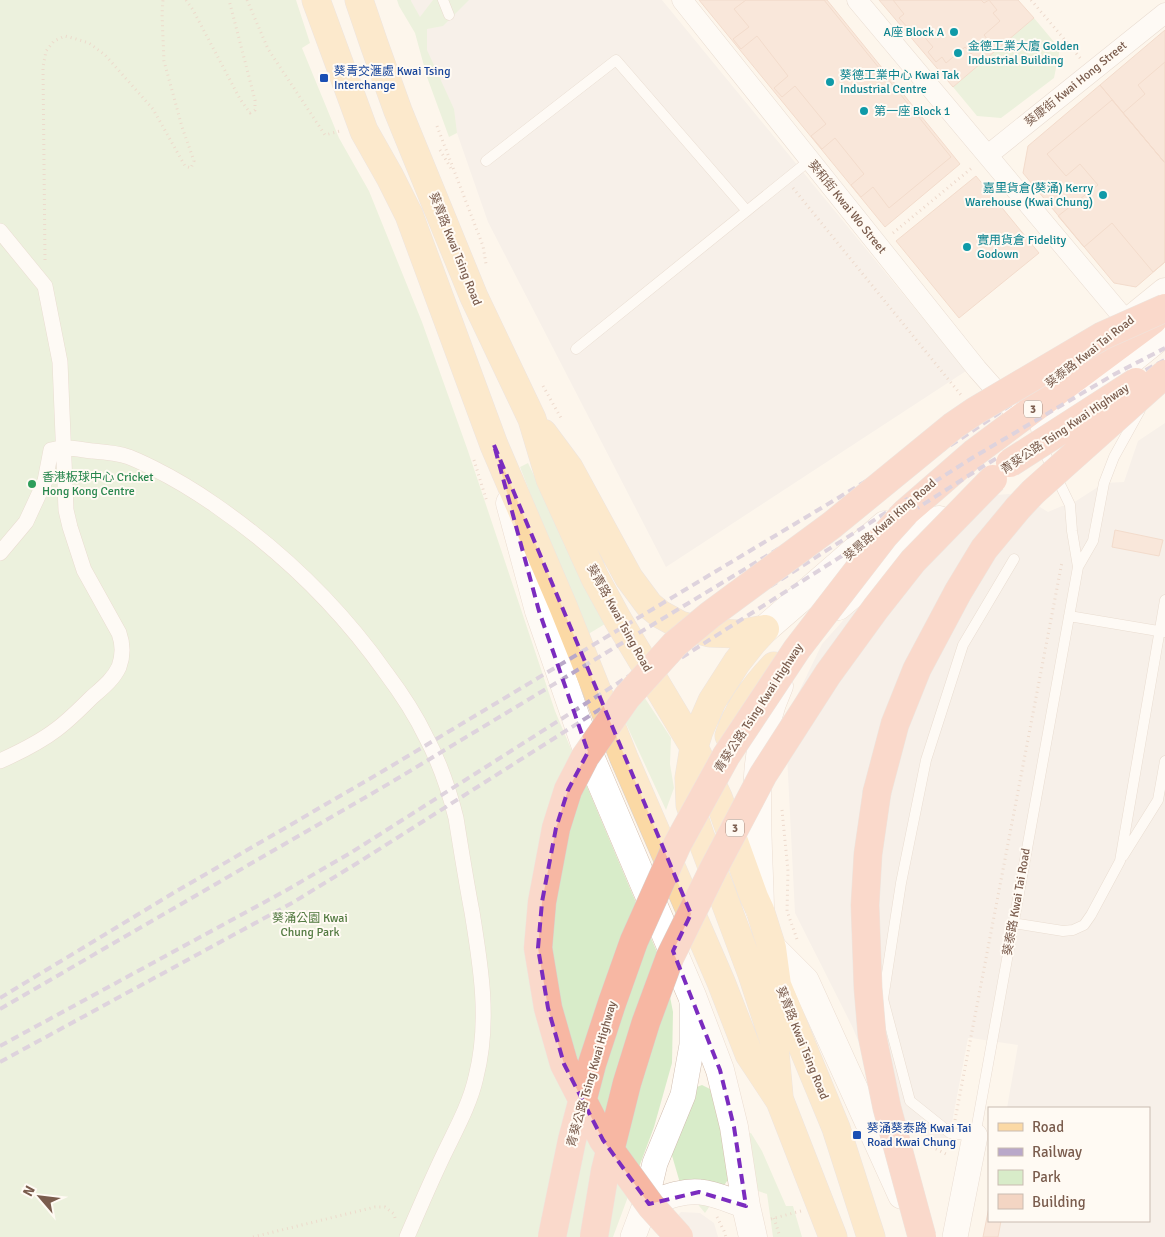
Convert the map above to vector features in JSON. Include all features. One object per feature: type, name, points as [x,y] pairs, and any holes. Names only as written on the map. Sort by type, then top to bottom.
[{"type":"highway","name":"青葵公路 Tsing Kwai Highway","points":[[552,1237],[572,1140],[592,1064],[634,941],[677,845],[726,756],[797,649],[885,535],[905,513],[974,453],[1165,310]]},
{"type":"highway","points":[[679,1237],[651,1206],[603,1140],[564,1064],[548,1008],[538,948],[542,902],[556,828],[568,790],[584,757],[627,697],[675,644],[832,525],[953,426],[1102,336],[1165,310]]},
{"type":"highway","name":"青葵公路 Tsing Kwai Highway","points":[[594,1237],[605,1171],[627,1082],[646,1022],[670,957],[763,775],[828,674],[913,561],[992,479],[1010,463],[1165,365]]},
{"type":"highway","points":[[922,1237],[887,1108],[872,1035],[868,988],[865,905],[868,854],[877,792],[895,724],[917,669],[958,592],[984,549],[1034,492],[1165,374]]},
{"type":"main road","points":[[316,0],[364,131],[409,215],[494,445],[563,606],[624,758],[721,982],[749,1054],[780,1101],[833,1237]]},
{"type":"main road","name":"葵青路 Kwai Tsing Road","points":[[359,0],[398,111],[474,297],[532,419],[550,479],[595,578],[635,650],[694,747],[718,797],[760,910],[772,948],[778,985],[836,1128],[867,1224]]},
{"type":"main road","name":"葵泰路 Kwai Tai Road","points":[[1015,412],[1165,292]]},
{"type":"main road","points":[[718,797],[723,754],[733,725],[748,698],[794,646],[1036,436],[1165,332]]},
{"type":"main road","name":"葵景路 Kwai King Road","points":[[765,629],[1015,412]]},
{"type":"main road","points":[[532,419],[569,468],[629,578],[650,605],[660,614],[680,625],[710,633],[739,634],[765,629]]},
{"type":"main road","points":[[494,445],[539,611],[586,747],[692,996],[720,1070],[734,1127],[752,1237]]},
{"type":"main road","points":[[760,910],[757,796],[763,736],[772,700],[780,683],[795,655],[824,618]]},
{"type":"main road","points":[[765,629],[742,656],[724,682],[705,716],[694,747],[689,778],[690,804],[700,835],[752,974],[774,1041],[780,1101]]},
{"type":"main road","points":[[772,948],[805,980],[899,1186],[914,1237]]},
{"type":"street","name":"葵和街 Kwai Wo Street","points":[[682,0],[977,368],[1015,412]]},
{"type":"street","points":[[857,0],[982,159],[1128,323]]},
{"type":"street","name":"葵康街 Kwai Hong Street","points":[[982,159],[1165,13]]},
{"type":"street","points":[[0,231],[45,286],[60,362],[66,510],[84,570],[119,633],[122,646],[122,658],[112,678],[65,722],[30,746],[0,761]]},
{"type":"street","points":[[0,553],[26,522],[45,481],[51,450],[64,447],[120,454],[134,459],[188,487],[246,526],[274,549],[330,603],[352,628],[411,710],[440,768],[456,818],[479,954],[484,1012],[483,1039],[476,1079],[465,1111],[428,1187],[402,1232]]},
{"type":"street","points":[[633,1237],[645,1205],[655,1163],[683,1095],[692,1045],[692,996]]},
{"type":"street","name":"葵泰路 Kwai Tai Road","points":[[955,1237],[975,1136]]},
{"type":"street","points":[[645,1205],[671,1196],[699,1192],[746,1206]]},
{"type":"lane","points":[[443,0],[449,15]]},
{"type":"lane","points":[[486,161],[616,60],[747,211]]},
{"type":"lane","points":[[576,349],[810,160]]},
{"type":"lane","name":"葵泰路 Kwai Tai Road","points":[[1078,567],[1093,541],[1104,483],[1114,457],[1165,365]]},
{"type":"lane","name":"葵泰路 Kwai Tai Road","points":[[975,1136],[1078,567],[1070,505],[1036,436]]},
{"type":"lane","points":[[975,1136],[950,1132],[910,1101],[883,999],[901,883],[926,760],[963,644],[1014,559]]},
{"type":"lane","points":[[1120,861],[1162,631],[1165,600]]},
{"type":"lane","points":[[1070,616],[1162,631]]},
{"type":"lane","points":[[1013,923],[1063,930],[1073,930],[1084,925],[1120,861],[1158,800],[1165,761]]},
{"type":"path","points":[[44,238],[43,67],[46,51],[54,41],[64,36],[90,44],[105,55],[153,109],[185,166],[191,168],[194,161],[182,127],[164,61],[163,0]]},
{"type":"path","points":[[186,0],[194,10],[240,99],[250,114],[254,110],[255,100],[229,0]]},
{"type":"path","points":[[247,0],[268,49],[325,135]]},
{"type":"path","points":[[1032,0],[1085,63]]},
{"type":"path","points":[[437,126],[483,246],[488,272]]},
{"type":"path","points":[[887,238],[982,159]]},
{"type":"path","points":[[786,180],[962,396]]},
{"type":"path","points":[[541,382],[564,423]]},
{"type":"path","points":[[253,1237],[375,1207],[385,1208],[394,1214],[402,1232]]},
{"type":"path","points":[[780,1237],[774,1218],[799,1212]]},
{"type":"highlighted area","points":[[494,445],[691,914],[673,951],[720,1070],[734,1127],[746,1206],[699,1192],[649,1204],[603,1140],[564,1064],[548,1008],[538,948],[542,902],[556,828],[568,790],[588,752],[539,611]]},
{"type":"shaded area","points":[[404,0],[662,0],[966,371],[666,567],[488,222],[457,133],[429,70]]},
{"type":"shaded area","points":[[1165,423],[1165,1237],[983,1237],[988,1212],[988,1222],[1150,1222],[1150,1107],[1007,1107],[1018,1045],[968,1038],[950,1133],[946,1145],[888,1118],[852,1026],[795,913],[787,755],[793,704],[822,644],[848,615],[907,562],[996,495],[1009,494],[1027,499],[1048,512],[1070,505],[1104,483],[1124,482],[1138,441]]},
{"type":"shaded area","points":[[681,1212],[700,1213],[714,1223],[718,1237],[661,1237],[663,1230]]},
{"type":"green space","name":"葵涌公園 Kwai Chung Park","points":[[0,0],[296,0],[310,43],[302,48],[339,138],[369,191],[422,322],[468,451],[555,711],[665,971],[673,1012],[672,1063],[654,1127],[613,1237],[0,1237]]},
{"type":"green space","points":[[397,0],[411,0],[420,17],[433,0],[469,0],[443,26],[427,29],[427,50],[454,109],[457,133],[449,137],[427,77],[415,33]]},
{"type":"green space","points":[[1034,18],[1060,49],[1054,78],[1001,118],[977,116],[953,87]]},
{"type":"green space","points":[[528,463],[605,624],[585,636],[520,467]]},
{"type":"green space","points":[[639,689],[671,738],[670,764],[674,788],[666,810],[622,715]]},
{"type":"green space","points":[[702,1085],[718,1093],[725,1140],[751,1133],[762,1151],[786,1206],[793,1206],[802,1237],[773,1237],[767,1194],[727,1181],[705,1213],[680,1183],[666,1135],[675,1095]]},
{"type":"building","name":"第一座 Block 1","points":[[699,0],[827,0],[960,164],[885,227]]},
{"type":"building","name":"第一座 Block 1","points":[[746,0],[824,0],[951,157],[889,208],[873,187],[861,197],[851,185],[864,174],[835,138],[822,149],[811,136],[826,124],[795,86],[782,97],[774,88],[788,76],[757,36],[741,49],[733,39],[749,27],[734,9]]},
{"type":"building","name":"金德工業大廈 Golden Industrial Building","points":[[879,0],[1018,0],[1034,18],[953,87]]},
{"type":"building","name":"A座 Block A","points":[[893,0],[981,0],[984,3],[989,0],[997,10],[993,13],[1000,21],[984,35],[988,40],[971,54],[965,47],[946,63],[942,57],[936,62],[928,52],[933,47],[914,25],[909,29],[899,18],[904,14]]},
{"type":"building","points":[[1165,30],[1165,163],[1100,85]]},
{"type":"building","points":[[1165,62],[1165,163],[1123,113],[1145,94],[1138,85]]},
{"type":"building","name":"嘉里貨倉(葵涌) Kerry Warehouse (Kwai Chung)","points":[[1100,85],[1165,163],[1165,262],[1136,287],[1114,283],[1023,173],[1028,146]]},
{"type":"building","name":"嘉里貨倉(葵涌) Kerry Warehouse (Kwai Chung)","points":[[1112,100],[1165,163],[1165,262],[1153,272],[1112,223],[1084,247],[1058,216],[1098,185],[1080,164],[1066,176],[1047,154]]},
{"type":"building","name":"實用貨倉 Fidelity Godown","points":[[976,176],[1039,253],[959,318],[896,241]]},
{"type":"building","points":[[1115,530],[1163,540],[1159,556],[1112,547]]},
{"type":"building","points":[[988,1212],[988,1222],[1001,1222],[998,1237],[983,1237]]},
{"type":"railway","points":[[0,998],[953,429],[1124,322],[1165,301]]},
{"type":"railway","points":[[0,1009],[390,783],[959,440],[1046,381],[1130,329],[1165,312]]},
{"type":"railway","points":[[0,1046],[285,891],[352,852],[972,458],[1113,375],[1165,348]]},
{"type":"railway","points":[[0,1062],[292,903],[979,469],[1118,384],[1165,360]]},
{"type":"place","name":"A座 Block A","points":[[954,32]]},
{"type":"place","name":"金德工業大廈 Golden Industrial Building","points":[[958,53]]},
{"type":"place","name":"葵青交滙處 Kwai Tsing Interchange","points":[[324,78]]},
{"type":"place","name":"葵德工業中心 Kwai Tak Industrial Centre","points":[[830,82]]},
{"type":"place","name":"第一座 Block 1","points":[[864,111]]},
{"type":"place","name":"嘉里貨倉(葵涌) Kerry Warehouse (Kwai Chung)","points":[[1103,195]]},
{"type":"place","name":"實用貨倉 Fidelity Godown","points":[[967,247]]},
{"type":"place","name":"香港板球中心 Cricket Hong Kong Centre","points":[[32,484]]},
{"type":"place","name":"葵涌葵泰路 Kwai Tai Road Kwai Chung","points":[[857,1135]]}]
